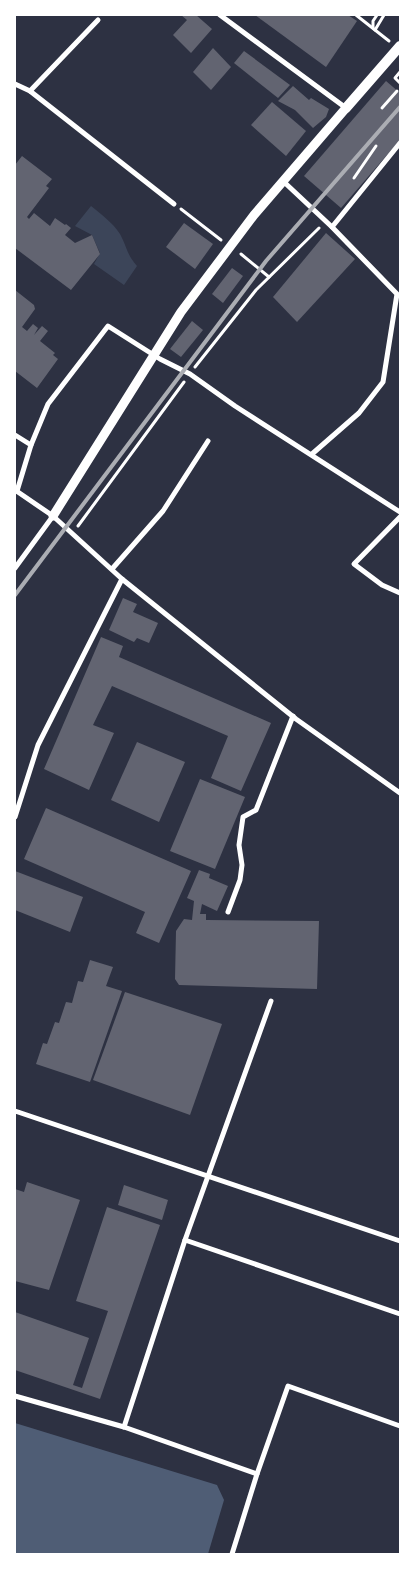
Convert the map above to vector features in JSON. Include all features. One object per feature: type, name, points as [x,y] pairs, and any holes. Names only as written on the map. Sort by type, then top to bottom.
[{"type":"main road","points":[[346,108],[397,46]]},
{"type":"street","points":[[15,568],[53,516],[181,312],[234,249],[284,182],[346,108],[220,15]]},
{"type":"street","points":[[30,91],[98,20]]},
{"type":"street","points":[[15,84],[30,91],[174,204]]},
{"type":"street","points":[[332,227],[400,143]]},
{"type":"street","points":[[284,182],[332,227],[398,294],[398,309],[383,382],[359,413],[312,454]]},
{"type":"street","points":[[400,512],[235,406],[190,374],[108,326],[48,404],[31,445],[16,490],[53,516],[122,579],[293,716],[400,793]]},
{"type":"street","points":[[15,435],[31,445]]},
{"type":"street","points":[[112,569],[163,511],[208,441]]},
{"type":"street","points":[[400,517],[354,564],[382,585],[400,593]]},
{"type":"street","points":[[15,817],[38,745],[122,579]]},
{"type":"street","points":[[228,912],[240,880],[242,865],[239,846],[242,817],[256,810],[293,716]]},
{"type":"street","points":[[124,1427],[208,1176],[271,1001]]},
{"type":"street","points":[[15,1111],[400,1241]]},
{"type":"street","points":[[186,1240],[400,1314]]},
{"type":"street","points":[[232,1554],[257,1474],[288,1386],[400,1426]]},
{"type":"street","points":[[15,1396],[124,1427],[257,1474]]},
{"type":"path","points":[[356,15],[397,46]]},
{"type":"path","points":[[374,30],[373,21],[377,15]]},
{"type":"path","points":[[374,30],[384,15]]},
{"type":"path","points":[[400,72],[395,78],[400,83]]},
{"type":"path","points":[[382,108],[397,91]]},
{"type":"path","points":[[354,178],[376,146]]},
{"type":"path","points":[[174,204],[269,277]]},
{"type":"path","points":[[234,249],[241,247]]},
{"type":"path","points":[[234,249],[234,257]]},
{"type":"path","points":[[73,520],[80,524]]},
{"type":"shaded area","points":[[91,206],[117,230],[137,266],[124,285],[94,264],[100,253],[92,235],[75,226]]},
{"type":"shaded area","points":[[15,1423],[217,1485],[224,1500],[208,1554],[15,1554]]},
{"type":"building","points":[[181,15],[196,15],[212,29],[191,53],[173,35],[187,20]]},
{"type":"building","points":[[255,15],[348,15],[357,21],[326,67]]},
{"type":"building","points":[[213,48],[231,67],[211,90],[193,72]]},
{"type":"building","points":[[244,51],[290,85],[278,98],[234,63]]},
{"type":"building","points":[[386,81],[400,93],[400,140],[341,208],[304,176]]},
{"type":"building","points":[[293,86],[309,100],[311,98],[329,109],[326,117],[313,128],[295,110],[278,101]]},
{"type":"building","points":[[272,102],[306,131],[286,156],[251,125]]},
{"type":"building","points":[[22,156],[52,179],[46,186],[49,188],[27,217],[29,219],[34,213],[50,226],[55,218],[71,228],[65,235],[75,243],[92,235],[100,254],[71,290],[15,248],[15,165]]},
{"type":"building","points":[[184,223],[213,244],[195,269],[166,247]]},
{"type":"building","points":[[326,233],[355,259],[297,322],[273,297]]},
{"type":"building","points":[[232,268],[243,276],[223,303],[212,294]]},
{"type":"building","points":[[15,290],[34,305],[35,309],[22,327],[27,331],[33,324],[38,328],[34,335],[42,326],[48,331],[40,341],[55,353],[53,355],[58,359],[37,388],[15,371]]},
{"type":"building","points":[[192,321],[203,330],[181,357],[170,349]]},
{"type":"building","points":[[123,598],[137,604],[133,612],[158,623],[149,643],[137,638],[134,642],[109,630]]},
{"type":"building","points":[[101,637],[123,646],[119,657],[271,723],[241,791],[211,778],[228,736],[112,686],[93,725],[114,733],[89,790],[44,769]]},
{"type":"building","points":[[137,742],[185,762],[159,822],[111,800]]},
{"type":"building","points":[[200,779],[245,797],[215,869],[170,851]]},
{"type":"building","points":[[46,808],[191,871],[159,943],[136,933],[145,912],[24,859]]},
{"type":"building","points":[[199,870],[210,874],[209,878],[228,886],[217,911],[202,904],[200,914],[206,914],[206,920],[319,921],[317,989],[179,985],[175,979],[176,931],[184,919],[192,920],[194,901],[187,898]]},
{"type":"building","points":[[15,871],[83,897],[70,932],[15,910]]},
{"type":"building","points":[[90,960],[113,967],[106,986],[122,991],[90,1082],[36,1064],[43,1043],[47,1044],[55,1022],[59,1023],[66,1002],[72,1003],[78,981],[83,982]]},
{"type":"building","points":[[125,992],[222,1024],[190,1115],[93,1080]]},
{"type":"building","points":[[27,1182],[80,1200],[49,1290],[15,1281],[15,1189],[24,1192]]},
{"type":"building","points":[[124,1185],[168,1200],[162,1220],[118,1205]]},
{"type":"building","points":[[107,1207],[160,1225],[100,1399],[15,1370],[15,1312],[89,1338],[73,1385],[82,1388],[108,1311],[76,1301]]},
{"type":"railway","points":[[15,595],[266,261],[400,107]]}]
